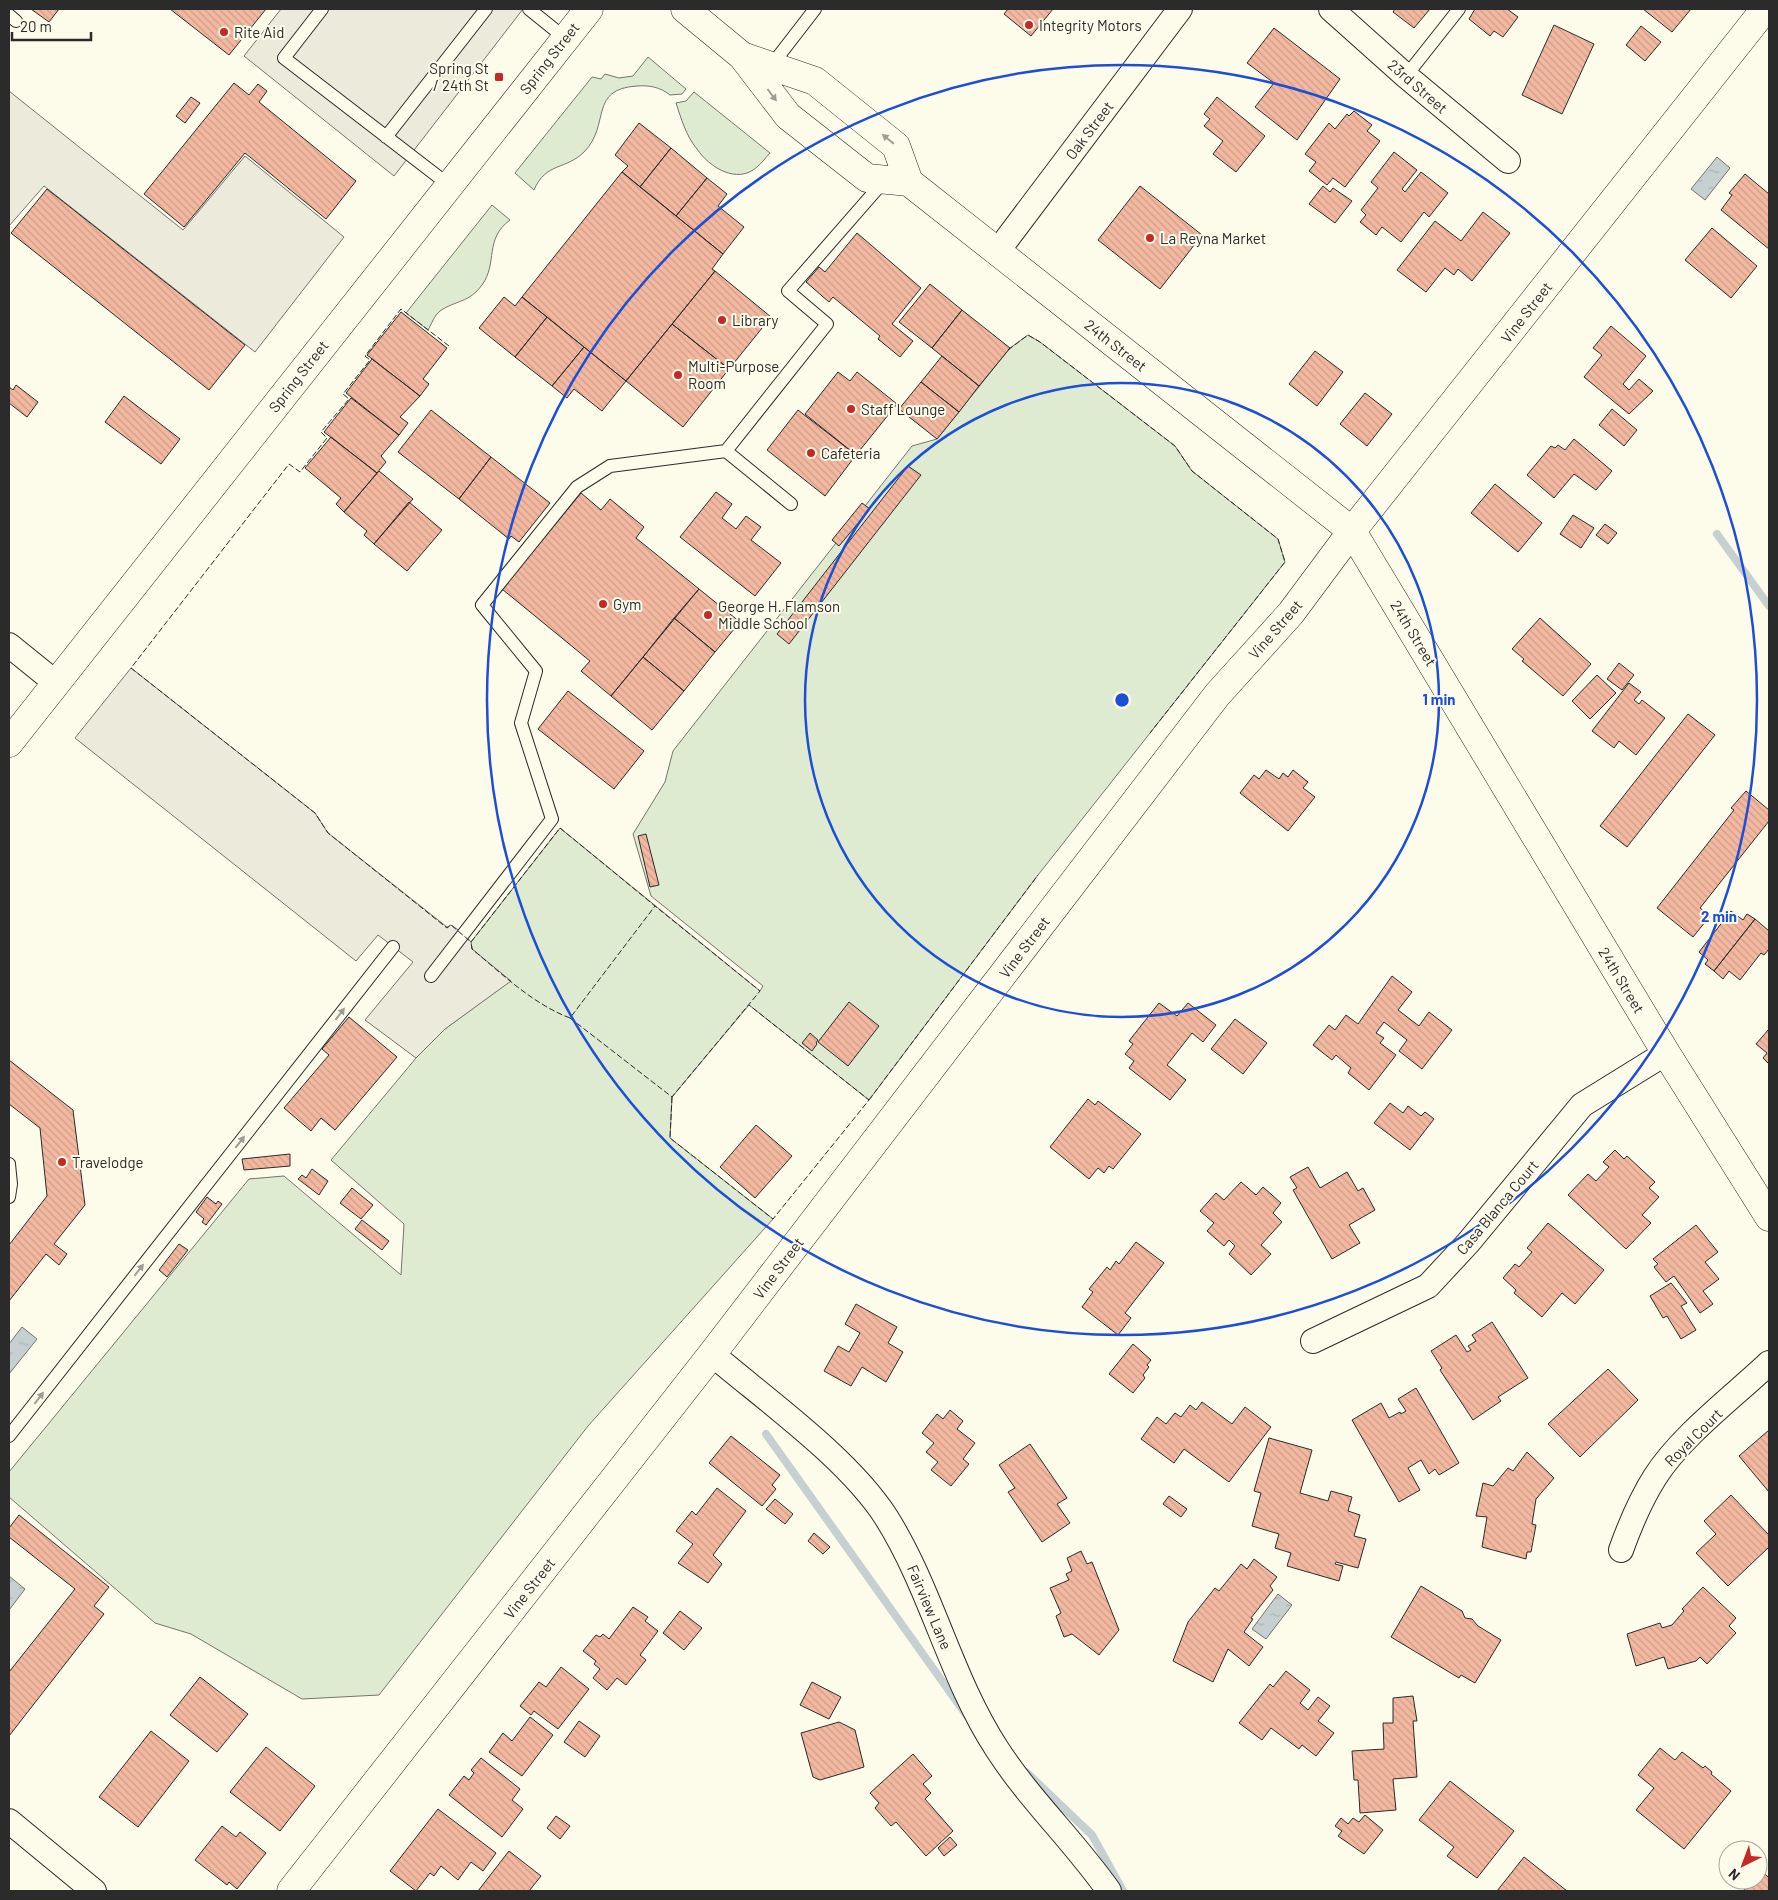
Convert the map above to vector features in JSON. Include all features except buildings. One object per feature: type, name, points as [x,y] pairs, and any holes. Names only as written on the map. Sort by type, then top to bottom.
[{"type":"main road","name":"Spring Street","points":[[9,743],[588,9]]},
{"type":"main road","name":"24th Street","points":[[685,9],[742,56],[788,116],[867,178],[897,181],[997,252],[1352,531],[1666,1053],[1769,1217]]},
{"type":"main road","name":"Vine Street","points":[[291,1891],[712,1354],[1217,695],[1291,613],[1352,531],[1765,9]]},
{"type":"main road","name":"24th Street","points":[[742,56],[815,81],[896,146],[897,181]]},
{"type":"street","name":"Oak Street","points":[[997,252],[1180,9]]},
{"type":"street","name":"23rd Street","points":[[1330,9],[1508,162]]},
{"type":"street","points":[[9,645],[56,682]]},
{"type":"street","name":"Casa Blanca Court","points":[[1313,1341],[1428,1286],[1468,1243],[1582,1105],[1666,1053]]},
{"type":"street","name":"Fairview Lane","points":[[712,1354],[814,1440],[852,1476],[885,1516],[909,1559],[973,1707],[996,1749],[1022,1783],[1084,1856],[1109,1891]]},
{"type":"street","name":"Royal Court","points":[[1621,1550],[1631,1522],[1655,1476],[1681,1445],[1769,1363]]},
{"type":"street","points":[[9,1822],[94,1891]]},
{"type":"lane","points":[[322,9],[284,58],[449,185]]},
{"type":"lane","points":[[386,137],[486,9]]},
{"type":"lane","points":[[530,9],[565,38]]},
{"type":"lane","points":[[771,66],[816,9]]},
{"type":"lane","points":[[1406,76],[1459,9]]},
{"type":"lane","points":[[431,976],[552,819],[521,724],[536,671],[482,605],[577,487],[610,466],[726,451],[827,324],[788,291],[897,181]]},
{"type":"lane","points":[[726,451],[791,504]]},
{"type":"lane","points":[[9,1436],[393,947]]},
{"type":"lane","points":[[9,1164],[11,1184],[9,1197]]},
{"type":"green space","points":[[648,57],[686,89],[682,94],[670,95],[658,88],[646,86],[622,89],[612,94],[606,101],[592,142],[577,158],[550,170],[539,181],[534,190],[515,173],[592,77],[601,79],[605,74],[619,78],[633,76]]},
{"type":"green space","points":[[694,92],[770,153],[757,167],[749,172],[732,174],[724,172],[702,156],[687,133],[676,103],[686,101]]},
{"type":"green space","points":[[492,205],[510,220],[497,235],[487,277],[472,295],[440,311],[428,330],[406,313]]},
{"type":"green space","points":[[1028,335],[1040,342],[1175,446],[1192,471],[1278,539],[1285,562],[1038,875],[869,1100],[749,1005],[672,1097],[670,1138],[773,1219],[588,1426],[379,1695],[302,1699],[191,1634],[155,1623],[9,1497],[9,1472],[249,1179],[284,1176],[401,1275],[404,1224],[331,1160],[416,1058],[445,1029],[510,981],[472,949],[471,942],[560,828],[760,991],[763,986],[651,896],[633,834],[665,782],[673,751],[912,446],[937,439],[1010,348]]},
{"type":"shaded area","points":[[281,9],[523,9],[394,176],[244,56]]},
{"type":"shaded area","points":[[9,91],[183,230],[245,156],[344,237],[255,352],[44,186],[9,226]]},
{"type":"shaded area","points":[[131,668],[315,813],[328,833],[447,927],[451,925],[463,933],[471,942],[472,949],[511,981],[445,1029],[416,1058],[365,1020],[413,962],[378,935],[356,961],[75,738]]},
{"type":"water","points":[[1717,157],[1730,168],[1705,200],[1691,189]]},
{"type":"water","points":[[22,1327],[37,1339],[9,1374],[9,1344]]},
{"type":"water","points":[[9,1576],[25,1589],[9,1610]]},
{"type":"water","points":[[1278,1594],[1292,1605],[1266,1639],[1252,1629]]},
{"type":"waterway","points":[[1717,534],[1769,606]]},
{"type":"waterway","points":[[766,1434],[967,1716]]},
{"type":"waterway","points":[[1026,1772],[1092,1835],[1123,1891]]},
{"type":"fence","points":[[449,346],[401,309],[365,356],[370,360],[343,394],[349,399],[321,432],[327,438],[300,472],[289,464],[131,668],[315,813],[328,833],[447,928],[451,925],[471,942],[560,828],[655,906],[570,1018],[543,1005],[518,988],[472,949],[471,942]]},
{"type":"fence","points":[[1008,350],[1028,335],[1040,342],[1175,446],[1192,471],[1278,539],[1285,562],[1150,733]]},
{"type":"fence","points":[[869,1100],[1038,875]]},
{"type":"fence","points":[[570,1018],[672,1097],[760,991],[655,906]]},
{"type":"fence","points":[[672,1097],[670,1138],[773,1219],[869,1100],[749,1005]]},
{"type":"place","name":"Integrity Motors","points":[[1029,25]]},
{"type":"place","name":"Rite Aid","points":[[224,32]]},
{"type":"place","name":"Spring St / 24th St","points":[[499,77]]},
{"type":"place","name":"La Reyna Market","points":[[1150,238]]},
{"type":"place","name":"Library","points":[[722,320]]},
{"type":"place","name":"Multi-Purpose Room","points":[[678,375]]},
{"type":"place","name":"Staff Lounge","points":[[851,409]]},
{"type":"place","name":"Cafeteria","points":[[811,453]]},
{"type":"place","name":"Gym","points":[[603,604]]},
{"type":"place","name":"George H. Flamson Middle School","points":[[708,615]]},
{"type":"place","name":"Travelodge","points":[[62,1162]]}]
